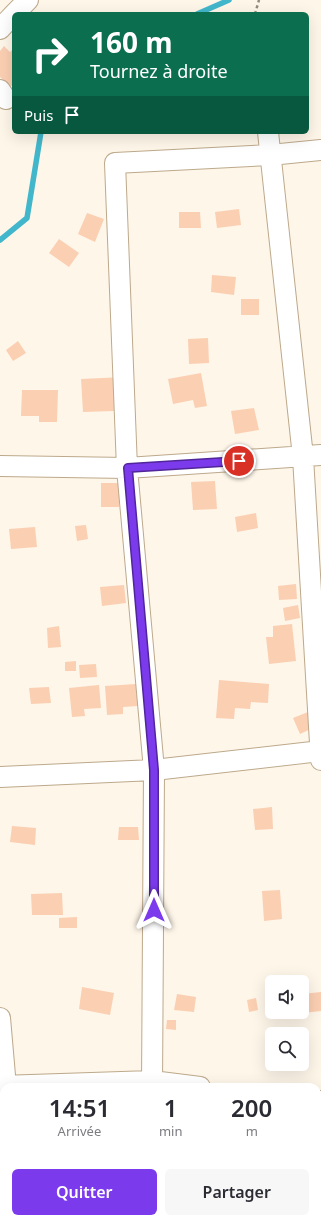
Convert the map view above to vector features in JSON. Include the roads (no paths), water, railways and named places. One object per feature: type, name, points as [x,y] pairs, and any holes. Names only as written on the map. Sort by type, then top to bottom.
[{"type":"street","points":[[16,12],[28,0]]},
{"type":"street","points":[[0,29],[12,16]]},
{"type":"street","points":[[268,134],[312,456],[321,760]]},
{"type":"street","points":[[152,1083],[154,770],[128,468],[115,163],[270,155],[321,150]]},
{"type":"street","points":[[0,466],[128,468],[312,456]]},
{"type":"street","points":[[0,777],[154,770],[321,752]]},
{"type":"street","points":[[0,1018],[4,1083]]},
{"type":"waterway","points":[[202,12],[229,0]]},
{"type":"waterway","points":[[0,240],[27,218],[41,134]]}]
